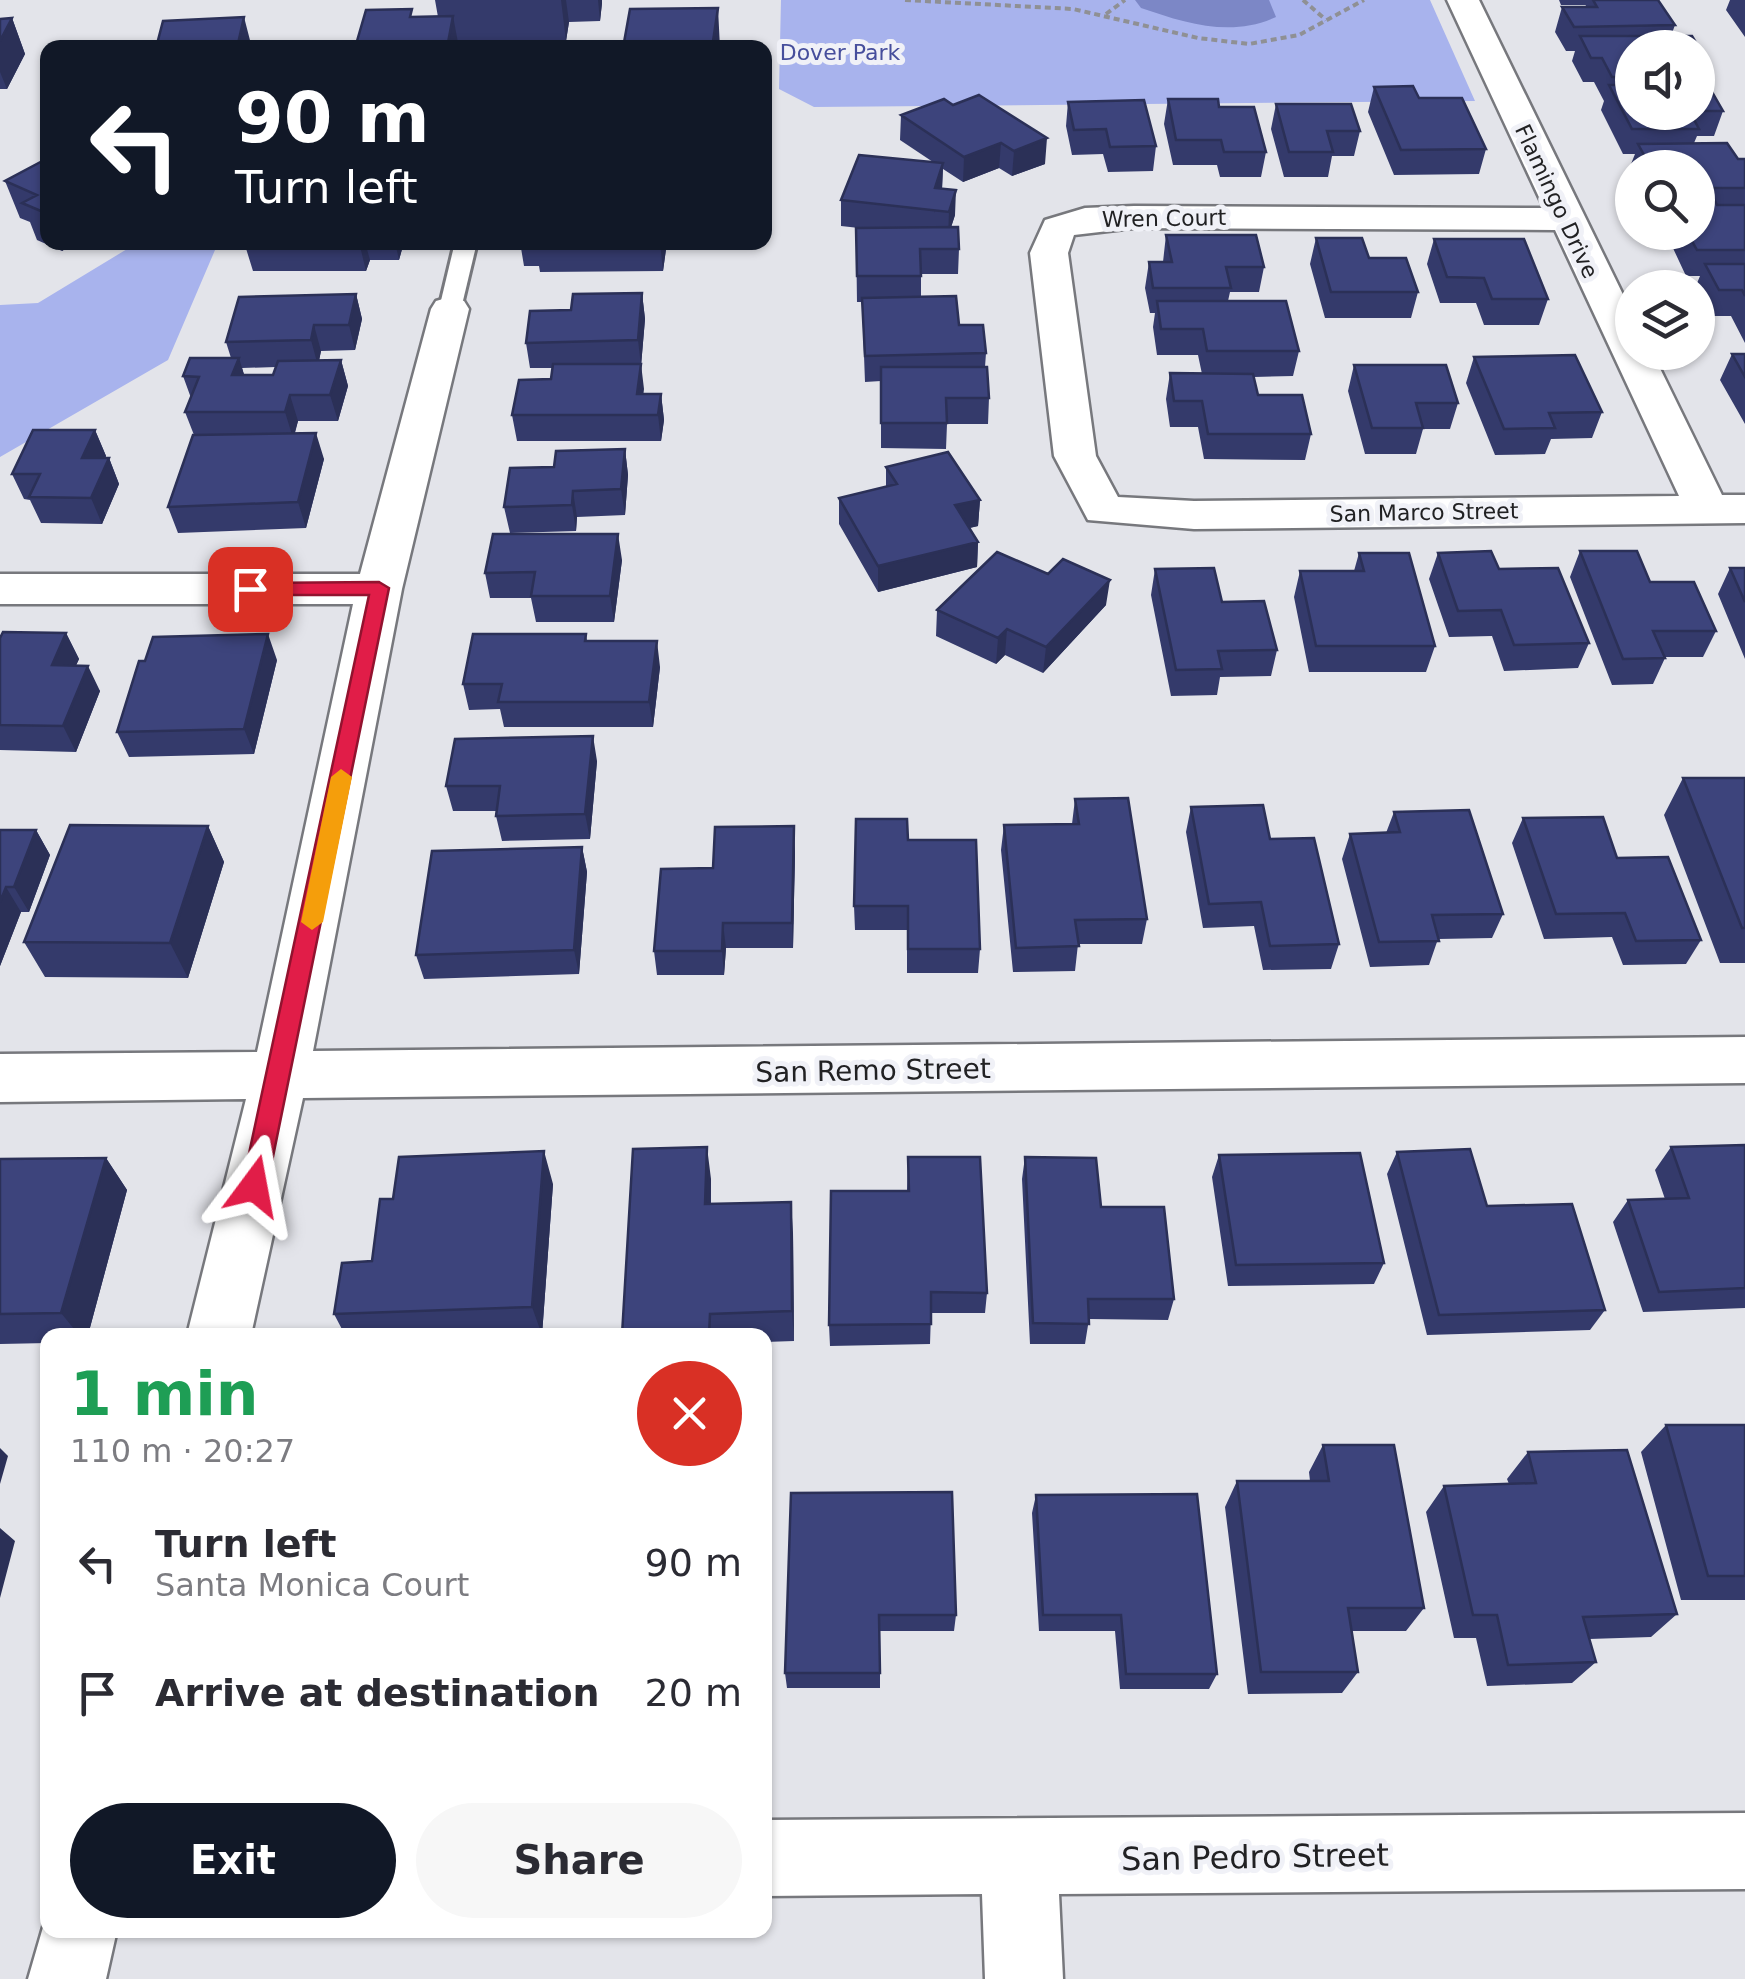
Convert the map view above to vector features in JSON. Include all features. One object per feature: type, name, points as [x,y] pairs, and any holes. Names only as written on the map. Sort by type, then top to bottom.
[{"type":"street","name":"Flamingo Drive","points":[[1462,0],[1564,219],[1726,509]]},
{"type":"street","name":"Wren Court","points":[[1103,510],[1075,456],[1050,254],[1058,228],[1085,219],[1134,217],[1564,219]]},
{"type":"street","points":[[221,1328],[280,1076],[379,588],[450,309]]},
{"type":"street","name":"San Marco Street","points":[[1103,510],[1214,514],[1726,509]]},
{"type":"street","points":[[0,589],[379,588]]},
{"type":"street","name":"San Remo Street","points":[[0,1078],[1745,1060]]},
{"type":"street","name":"San Pedro Street","points":[[772,1858],[1020,1860],[1745,1851]]},
{"type":"street","points":[[1020,1860],[1024,1979]]},
{"type":"street","points":[[66,1979],[76,1938]]},
{"type":"lane","points":[[450,309],[464,250]]},
{"type":"path","points":[[905,0],[948,6],[1040,3],[1106,14],[1194,39],[1231,43],[1286,40],[1364,0]]},
{"type":"path","points":[[1106,14],[1125,0]]},
{"type":"path","points":[[1303,0],[1327,20]]},
{"type":"green space","name":"Dover Park","points":[[781,0],[1430,0],[1475,101],[814,107],[779,89]]},
{"type":"green space","points":[[125,250],[215,250],[168,360],[0,457],[0,305],[38,303]]},
{"type":"shaded area","points":[[1135,0],[1269,0],[1276,17],[1242,27],[1208,26],[1141,8]]},
{"type":"building","points":[[1593,0],[1658,0],[1675,25],[1574,27],[1562,7],[1597,7]]},
{"type":"building","points":[[718,8],[713,40],[624,40],[630,9]]},
{"type":"building","points":[[412,9],[410,17],[453,16],[448,40],[357,40],[366,10]]},
{"type":"building","points":[[244,17],[239,40],[158,40],[163,21]]},
{"type":"building","points":[[12,18],[0,41],[0,19]]},
{"type":"building","points":[[1580,36],[1615,36],[1615,77],[1602,58],[1591,58]]},
{"type":"building","points":[[1413,86],[1419,98],[1462,98],[1486,149],[1401,150],[1374,87]]},
{"type":"building","points":[[979,95],[1047,138],[1014,151],[1001,143],[964,157],[901,115],[944,99],[953,105]]},
{"type":"building","points":[[1168,99],[1218,99],[1219,107],[1254,107],[1266,152],[1224,152],[1221,140],[1176,140]]},
{"type":"building","points":[[1144,100],[1156,146],[1110,147],[1106,129],[1074,130],[1068,102]]},
{"type":"building","points":[[1276,104],[1351,104],[1360,131],[1327,131],[1333,152],[1289,152]]},
{"type":"building","points":[[1727,143],[1738,159],[1745,159],[1745,188],[1715,188],[1715,150],[1641,150],[1638,144]]},
{"type":"building","points":[[859,155],[943,163],[935,188],[956,190],[949,212],[841,200]]},
{"type":"building","points":[[40,162],[40,211],[22,203],[37,195],[5,181]]},
{"type":"building","points":[[1715,201],[1717,205],[1745,205],[1745,250],[1715,250]]},
{"type":"building","points":[[958,227],[959,249],[920,249],[921,276],[857,276],[856,228]]},
{"type":"building","points":[[1166,235],[1256,235],[1264,267],[1226,267],[1231,288],[1153,288],[1149,262],[1172,262]]},
{"type":"building","points":[[1316,238],[1362,238],[1369,258],[1406,258],[1418,292],[1331,292]]},
{"type":"building","points":[[1434,239],[1524,239],[1548,299],[1492,299],[1484,278],[1447,277]]},
{"type":"building","points":[[1705,264],[1745,264],[1745,296],[1742,290],[1719,290],[1715,270],[1708,270]]},
{"type":"building","points":[[642,293],[638,340],[526,343],[530,311],[571,310],[573,294]]},
{"type":"building","points":[[356,294],[349,325],[314,325],[311,340],[226,342],[239,297]]},
{"type":"building","points":[[956,296],[959,325],[983,325],[986,353],[865,356],[862,298]]},
{"type":"building","points":[[1157,301],[1286,301],[1299,351],[1207,351],[1203,329],[1161,329]]},
{"type":"building","points":[[1732,354],[1745,354],[1745,377]]},
{"type":"building","points":[[1575,355],[1602,412],[1549,413],[1555,428],[1504,429],[1474,357]]},
{"type":"building","points":[[190,358],[239,358],[232,375],[273,375],[278,361],[341,360],[330,395],[290,395],[285,412],[185,412],[199,377],[183,376]]},
{"type":"building","points":[[553,364],[641,364],[637,394],[661,394],[658,415],[512,415],[519,380],[551,379]]},
{"type":"building","points":[[1354,365],[1446,365],[1458,403],[1416,403],[1423,428],[1372,428]]},
{"type":"building","points":[[881,367],[987,367],[989,398],[946,398],[947,423],[881,423]]},
{"type":"building","points":[[1170,373],[1253,374],[1258,395],[1302,395],[1311,434],[1208,434],[1202,401],[1174,401]]},
{"type":"building","points":[[33,430],[95,430],[82,458],[109,458],[91,498],[29,497],[40,474],[12,474]]},
{"type":"building","points":[[316,433],[298,502],[168,507],[193,435]]},
{"type":"building","points":[[625,449],[621,489],[573,491],[572,505],[504,507],[510,468],[554,467],[556,451]]},
{"type":"building","points":[[948,452],[980,500],[955,505],[978,542],[878,566],[839,498],[897,484],[886,467]]},
{"type":"building","points":[[493,534],[618,534],[610,596],[531,596],[535,572],[485,573]]},
{"type":"building","points":[[1491,551],[1499,569],[1558,568],[1589,643],[1514,645],[1501,610],[1458,611],[1438,553]]},
{"type":"building","points":[[1580,551],[1637,551],[1650,582],[1694,582],[1716,631],[1653,631],[1665,658],[1623,659]]},
{"type":"building","points":[[997,552],[1048,574],[1063,559],[1110,580],[1046,647],[1007,629],[998,638],[937,610]]},
{"type":"building","points":[[1359,553],[1409,553],[1435,646],[1316,646],[1300,571],[1364,571]]},
{"type":"building","points":[[1214,568],[1222,602],[1264,601],[1277,650],[1218,651],[1222,669],[1176,670],[1155,569]]},
{"type":"building","points":[[1730,568],[1745,568],[1745,602]]},
{"type":"building","points":[[3,632],[66,633],[52,665],[88,666],[63,726],[0,725]]},
{"type":"building","points":[[268,634],[244,729],[117,732],[139,661],[145,661],[153,637]]},
{"type":"building","points":[[473,634],[586,634],[585,641],[657,641],[649,702],[498,702],[502,684],[463,684]]},
{"type":"building","points":[[593,736],[585,814],[496,816],[500,786],[446,786],[455,739]]},
{"type":"building","points":[[1683,778],[1745,778],[1745,928],[1742,928]]},
{"type":"building","points":[[1128,798],[1147,919],[1075,920],[1079,946],[1016,948],[1004,825],[1079,824],[1075,799]]},
{"type":"building","points":[[1263,805],[1270,839],[1314,838],[1339,944],[1270,946],[1261,902],[1209,904],[1191,807]]},
{"type":"building","points":[[1469,810],[1503,914],[1432,915],[1439,941],[1379,942],[1350,834],[1400,832],[1394,812]]},
{"type":"building","points":[[1603,817],[1617,858],[1668,857],[1701,940],[1636,941],[1625,913],[1556,914],[1523,818]]},
{"type":"building","points":[[856,819],[907,819],[908,840],[976,840],[980,949],[908,949],[908,906],[854,906]]},
{"type":"building","points":[[70,825],[208,826],[170,943],[24,942]]},
{"type":"building","points":[[794,826],[792,923],[723,923],[722,951],[654,951],[661,869],[713,868],[715,827]]},
{"type":"building","points":[[0,830],[36,830],[14,887],[6,887],[0,902]]},
{"type":"building","points":[[582,847],[574,950],[416,955],[432,851]]},
{"type":"building","points":[[1745,1145],[1745,1288],[1659,1292],[1628,1200],[1689,1198],[1671,1147]]},
{"type":"building","points":[[707,1147],[705,1204],[791,1202],[792,1311],[710,1314],[709,1328],[622,1328],[633,1149]]},
{"type":"building","points":[[1470,1149],[1487,1206],[1572,1204],[1605,1310],[1439,1315],[1397,1152]]},
{"type":"building","points":[[544,1151],[532,1307],[334,1314],[342,1263],[372,1261],[380,1199],[393,1199],[399,1157]]},
{"type":"building","points":[[1360,1153],[1384,1263],[1236,1265],[1219,1155]]},
{"type":"building","points":[[908,1157],[980,1157],[987,1293],[931,1292],[931,1324],[829,1325],[831,1191],[909,1191]]},
{"type":"building","points":[[1025,1157],[1096,1158],[1101,1207],[1164,1207],[1174,1299],[1088,1299],[1089,1324],[1033,1323]]},
{"type":"building","points":[[106,1158],[61,1313],[0,1314],[0,1159]]},
{"type":"building","points":[[1666,1425],[1745,1425],[1745,1576],[1708,1576]]},
{"type":"building","points":[[1323,1445],[1394,1445],[1424,1608],[1348,1608],[1358,1672],[1261,1672],[1237,1481],[1329,1481]]},
{"type":"building","points":[[1627,1450],[1677,1614],[1583,1617],[1596,1662],[1508,1665],[1497,1615],[1473,1615],[1444,1486],[1536,1483],[1528,1452]]},
{"type":"building","points":[[952,1492],[956,1615],[879,1615],[880,1673],[785,1673],[791,1493]]},
{"type":"building","points":[[1197,1494],[1217,1674],[1126,1674],[1121,1615],[1043,1615],[1036,1495]]},
{"type":"slow traffic","points":[[312,922],[341,777]]},
{"type":"route","points":[[250,589],[379,588],[293,1018],[254,1186]]}]
